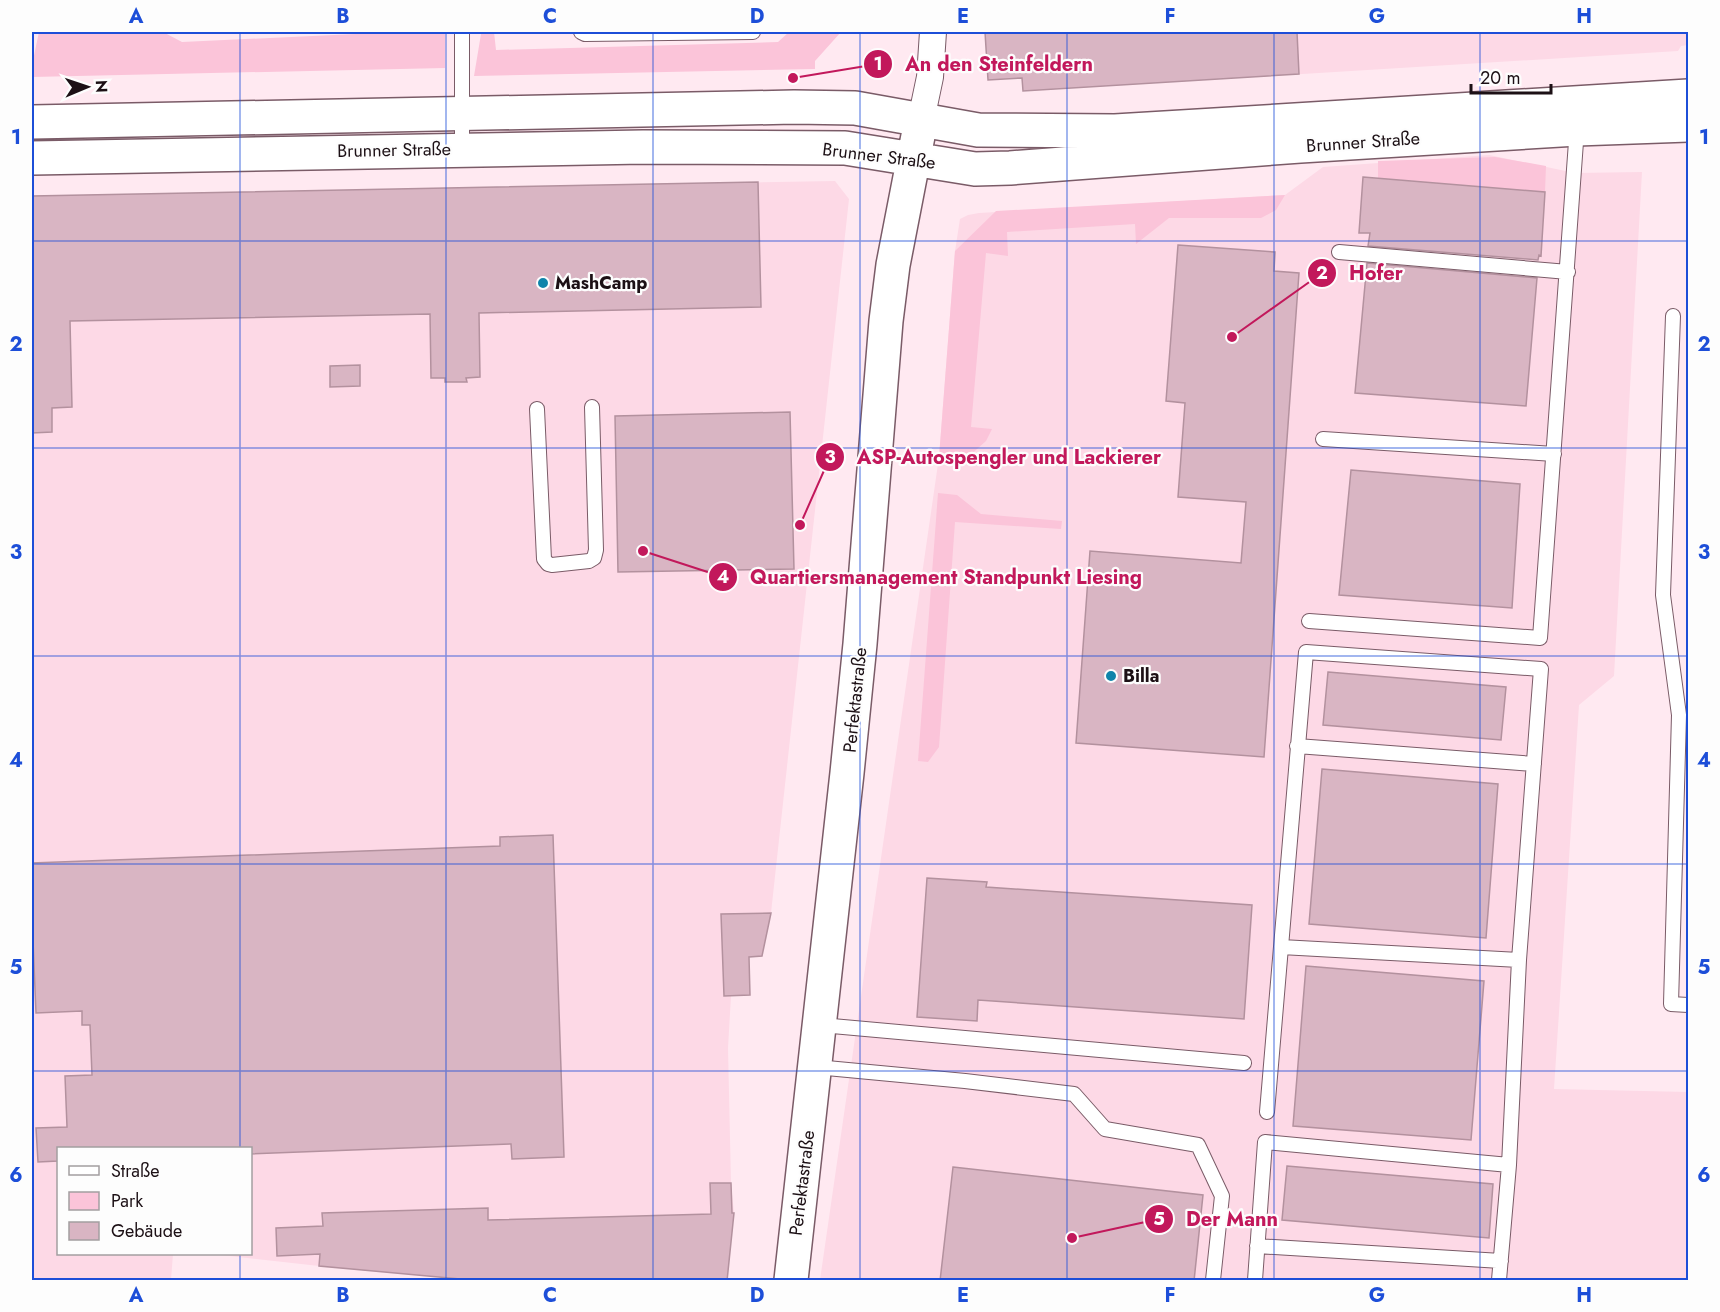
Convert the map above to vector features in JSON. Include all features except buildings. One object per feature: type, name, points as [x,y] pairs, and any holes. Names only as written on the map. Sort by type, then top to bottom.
[{"type":"main road","name":"Brunner Straße","points":[[32,158],[462,149],[845,148],[975,169],[1010,168],[1577,115],[1689,96]]},
{"type":"main road","name":"Brunner Straße","points":[[32,122],[794,107],[855,108],[978,130],[1114,131],[1577,115],[1689,125]]},
{"type":"main road","name":"Perfektastraße","points":[[791,1281],[859,656],[886,321],[893,265],[921,120]]},
{"type":"street","points":[[921,120],[930,77],[933,32]]},
{"type":"lane","points":[[462,32],[462,149]]},
{"type":"lane","points":[[581,32],[585,34],[753,32]]},
{"type":"lane","points":[[1310,621],[1540,638],[1568,272],[1577,115]]},
{"type":"lane","points":[[1339,252],[1568,272]]},
{"type":"lane","points":[[1674,316],[1662,595],[1680,715],[1671,1005],[1689,1005]]},
{"type":"lane","points":[[537,409],[544,560],[552,565],[588,561],[594,558],[596,550],[592,407]]},
{"type":"lane","points":[[1323,440],[1554,454]]},
{"type":"lane","points":[[1267,1112],[1306,652],[1541,669],[1519,960],[1509,1165],[1499,1281]]},
{"type":"lane","points":[[1297,746],[1534,764]]},
{"type":"lane","points":[[1281,947],[1519,960]]},
{"type":"lane","points":[[820,1025],[1244,1063]]},
{"type":"lane","points":[[816,1067],[1074,1094],[1105,1130],[1198,1145],[1222,1196],[1213,1281]]},
{"type":"lane","points":[[1255,1281],[1265,1142],[1509,1165]]},
{"type":"lane","points":[[1257,1246],[1501,1261]]},
{"type":"shaded area","points":[[985,32],[1688,32],[1688,45],[1681,46],[1678,51],[1023,91],[1022,78],[988,80]]},
{"type":"shaded area","points":[[1489,155],[1575,173],[1642,172],[1614,676],[1579,705],[1554,1089],[1688,1092],[1688,1280],[820,1280],[939,457],[955,251],[960,219],[979,213],[1285,195],[1323,167]]},
{"type":"shaded area","points":[[835,181],[849,199],[771,913],[762,956],[749,957],[750,995],[731,996],[728,1048],[731,1183],[734,1213],[727,1280],[319,1266],[221,1255],[252,1255],[252,1147],[57,1147],[57,1255],[173,1255],[171,1280],[32,1280],[32,196]]},
{"type":"green space","points":[[39,32],[163,32],[182,42],[445,32],[445,68],[32,77],[32,65]]},
{"type":"green space","points":[[494,32],[496,50],[778,42],[789,32],[841,32],[815,61],[815,69],[474,76],[481,34]]},
{"type":"green space","points":[[1495,157],[1546,166],[1545,192],[1378,178],[1378,161]]},
{"type":"green space","points":[[1285,195],[1276,210],[1261,218],[1169,218],[1136,244],[1135,224],[1007,232],[1008,256],[986,253],[971,427],[992,429],[986,441],[967,458],[939,457],[955,251],[996,211]]},
{"type":"green space","points":[[938,493],[957,495],[981,514],[1062,521],[1061,529],[955,522],[939,747],[928,762],[918,761]]},
{"type":"place","name":"An den Steinfeldern","points":[[793,78]]},
{"type":"place","name":"MashCamp","points":[[543,283]]},
{"type":"place","name":"Hofer","points":[[1232,337]]},
{"type":"place","name":"ASP-Autospengler und Lackierer","points":[[800,525]]},
{"type":"place","name":"Quartiersmanagement Standpunkt Liesing","points":[[643,551]]},
{"type":"place","name":"Billa","points":[[1111,676]]},
{"type":"place","name":"Der Mann","points":[[1072,1238]]}]
